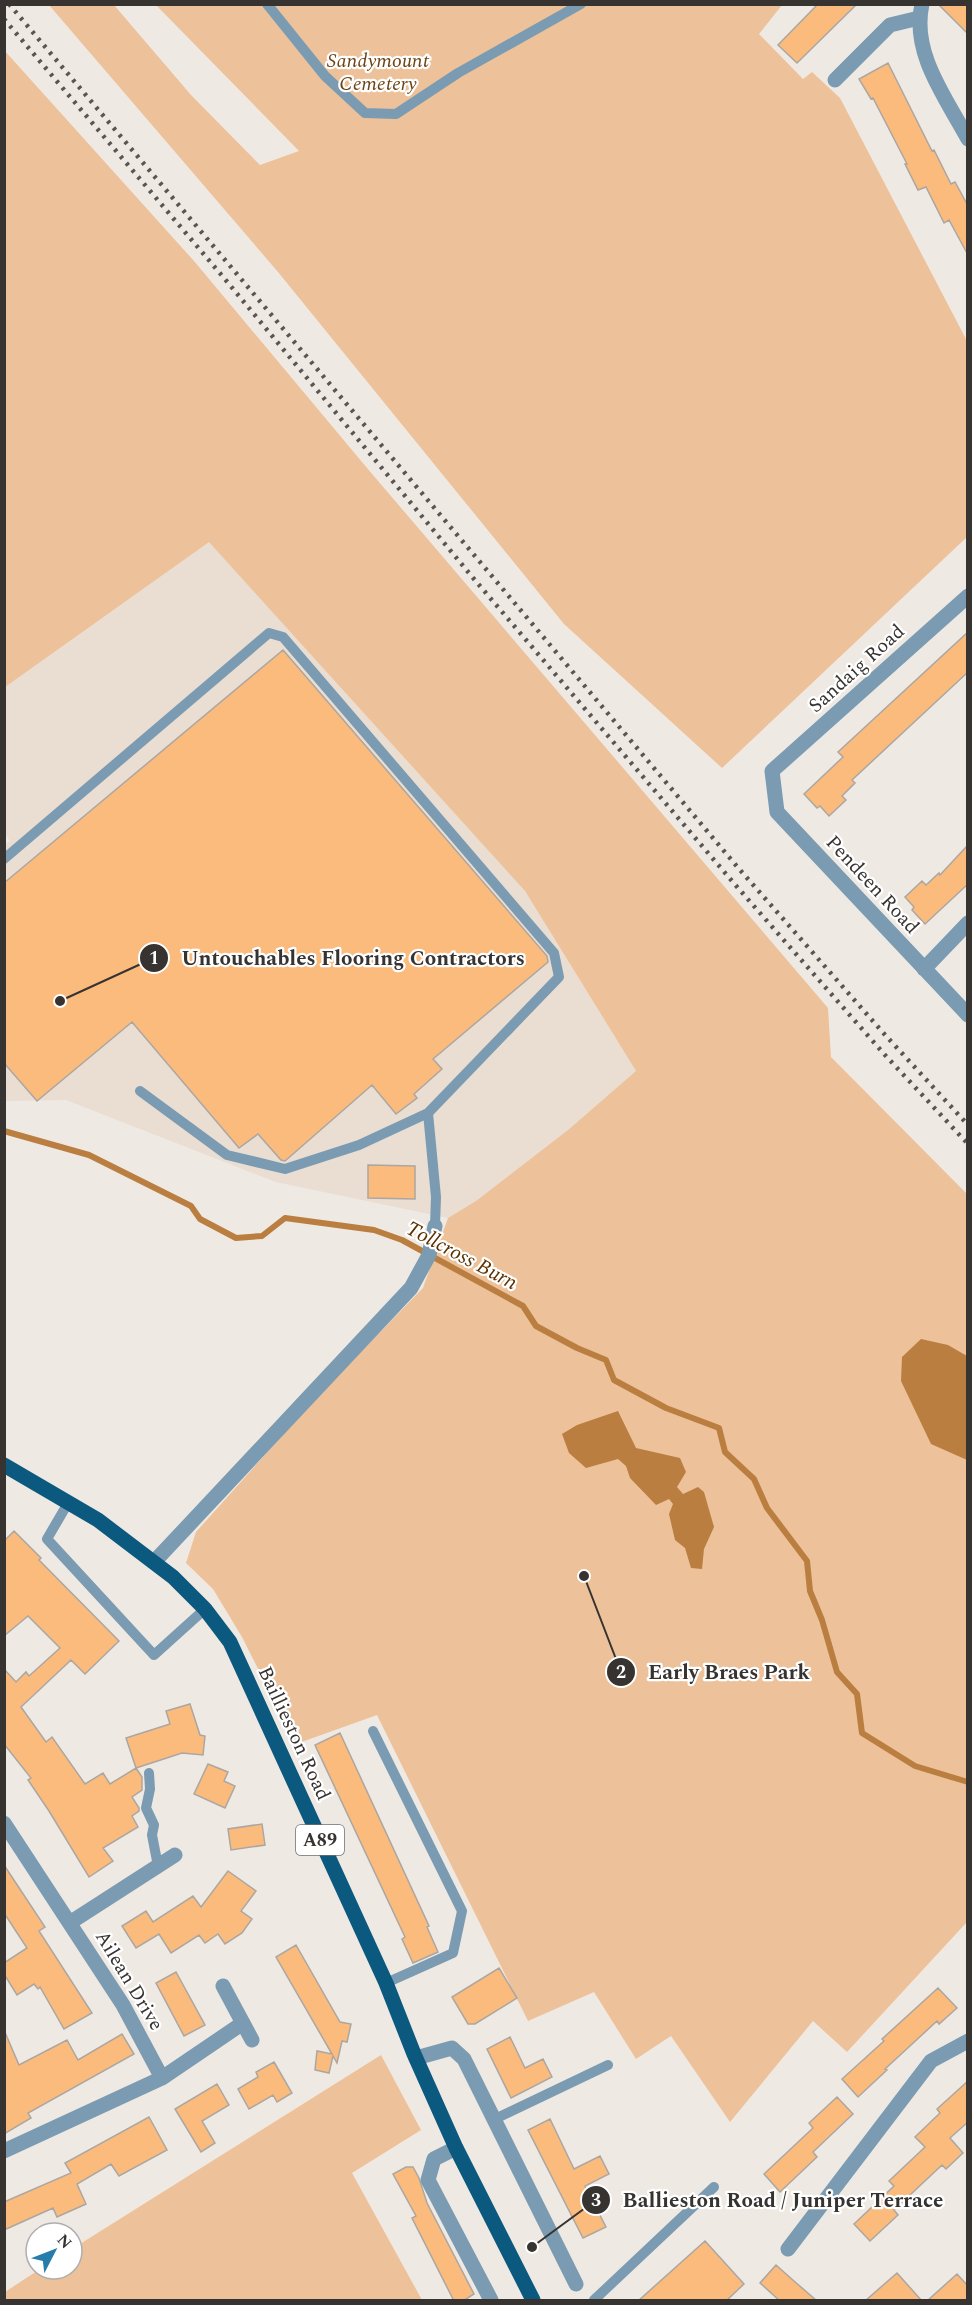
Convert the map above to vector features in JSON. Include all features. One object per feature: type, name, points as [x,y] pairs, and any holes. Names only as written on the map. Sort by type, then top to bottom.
[{"type":"main road","name":"Baillieston Road","points":[[7,1471],[98,1520],[154,1562],[173,1577],[205,1609],[230,1642],[386,1983],[456,2148],[533,2301]]},
{"type":"street","points":[[835,80],[890,25],[921,11],[921,44],[968,139]]},
{"type":"street","name":"Sandaig Road","points":[[772,771],[968,596]]},
{"type":"street","name":"Pendeen Road","points":[[772,771],[777,812],[968,1015]]},
{"type":"street","points":[[924,969],[968,923]]},
{"type":"street","points":[[154,1562],[411,1288],[429,1255],[435,1226]]},
{"type":"street","name":"Ailean Drive","points":[[4,1823],[71,1922],[123,2005],[162,2078]]},
{"type":"street","points":[[71,1922],[175,1855]]},
{"type":"street","points":[[223,1986],[252,2040]]},
{"type":"street","points":[[4,2151],[162,2078],[243,2024]]},
{"type":"street","points":[[788,2249],[931,2061],[968,2041]]},
{"type":"street","points":[[416,2058],[452,2048],[464,2059],[576,2284]]},
{"type":"street","points":[[456,2148],[434,2159],[428,2180],[492,2301]]},
{"type":"lane","points":[[267,4],[325,76],[364,113],[396,114],[458,73],[581,4]]},
{"type":"lane","points":[[4,859],[269,633],[283,637],[554,953],[559,977],[429,1113],[359,1145],[285,1169],[227,1155],[140,1091]]},
{"type":"lane","points":[[429,1113],[436,1197],[435,1226]]},
{"type":"lane","points":[[68,1503],[47,1539],[154,1655],[205,1609]]},
{"type":"lane","points":[[373,1731],[462,1911],[453,1953],[386,1983]]},
{"type":"lane","points":[[148,1773],[150,1789],[146,1808],[154,1824],[152,1835],[158,1866]]},
{"type":"lane","points":[[495,2119],[608,2065]]},
{"type":"lane","points":[[594,2301],[714,2187]]},
{"type":"shaded area","points":[[209,541],[525,891],[636,1071],[568,1130],[476,1201],[448,1218],[276,1182],[66,1100],[5,1101],[4,845],[10,841],[4,832],[4,687]]},
{"type":"shaded area","points":[[921,1339],[948,1345],[967,1356],[967,1460],[931,1444],[901,1381],[902,1357]]},
{"type":"shaded area","points":[[618,1411],[636,1448],[680,1458],[686,1472],[677,1487],[683,1494],[698,1487],[704,1492],[714,1527],[704,1549],[702,1569],[691,1568],[685,1548],[675,1540],[669,1514],[673,1504],[669,1499],[656,1505],[630,1478],[626,1466],[618,1459],[586,1468],[569,1453],[562,1434],[577,1425]]},
{"type":"green space","name":"Sandymount Cemetery","points":[[49,5],[114,5],[191,95],[260,165],[299,151],[156,5],[782,5],[759,34],[803,79],[812,72],[840,98],[967,341],[967,537],[722,768],[564,624],[278,272]]},
{"type":"green space","points":[[4,50],[194,261],[367,468],[828,1008],[831,1057],[967,1194],[967,1922],[847,2052],[813,2021],[730,2122],[671,2036],[636,2059],[594,1992],[528,2021],[377,1715],[296,1744],[242,1637],[213,1589],[186,1563],[196,1532],[314,1400],[423,1288],[448,1218],[476,1201],[568,1130],[636,1071],[525,891],[209,542],[5,687]]},
{"type":"green space","points":[[381,2055],[421,2130],[352,2173],[422,2300],[5,2300],[5,2292],[24,2280],[84,2281],[84,2241]]},
{"type":"building","points":[[818,4],[857,4],[797,63],[778,45]]},
{"type":"building","points":[[938,4],[968,4],[968,34]]},
{"type":"building","points":[[888,63],[932,151],[934,150],[951,184],[955,182],[968,206],[968,255],[949,220],[944,223],[926,187],[918,190],[873,98],[871,99],[859,79]]},
{"type":"building","points":[[968,632],[968,672],[852,780],[855,783],[842,796],[846,800],[829,816],[820,806],[817,808],[804,794],[843,757],[838,752]]},
{"type":"building","points":[[283,650],[547,956],[548,962],[433,1059],[442,1069],[414,1094],[417,1098],[396,1114],[372,1085],[285,1161],[281,1160],[258,1134],[239,1148],[132,1022],[37,1101],[4,1063],[4,883]]},
{"type":"building","points":[[968,845],[968,884],[925,924],[912,910],[914,907],[905,897],[922,881],[926,885],[939,873],[940,875]]},
{"type":"building","points":[[368,1165],[415,1166],[415,1199],[368,1198]]},
{"type":"building","points":[[14,1531],[41,1558],[39,1560],[119,1641],[85,1674],[71,1660],[21,1707],[46,1742],[52,1737],[85,1784],[103,1773],[110,1784],[136,1768],[142,1777],[142,1790],[132,1797],[139,1808],[139,1811],[132,1816],[138,1827],[103,1848],[113,1861],[89,1877],[28,1780],[31,1778],[4,1744],[4,1669],[16,1682],[26,1672],[29,1676],[60,1648],[28,1616],[4,1636],[4,1541]]},
{"type":"building","points":[[190,1704],[200,1735],[205,1736],[203,1755],[182,1753],[136,1768],[126,1738],[170,1724],[166,1711]]},
{"type":"building","points":[[340,1733],[429,1926],[427,1927],[438,1952],[413,1963],[402,1939],[405,1937],[315,1745]]},
{"type":"building","points":[[208,1764],[228,1772],[224,1781],[235,1786],[225,1808],[194,1794]]},
{"type":"building","points":[[262,1824],[265,1845],[231,1850],[228,1829]]},
{"type":"building","points":[[4,1865],[45,1927],[39,1931],[92,2013],[64,2029],[40,1987],[38,1989],[34,1984],[17,1995],[4,1974],[4,1963],[27,1948],[4,1913]]},
{"type":"building","points":[[228,1871],[256,1891],[241,1911],[252,1919],[242,1933],[225,1944],[218,1934],[205,1943],[199,1935],[171,1953],[159,1934],[136,1948],[122,1926],[146,1911],[153,1922],[193,1896],[201,1907]]},
{"type":"building","points":[[296,1945],[340,2022],[351,2024],[347,2042],[342,2041],[337,2063],[333,2056],[329,2073],[315,2070],[317,2051],[332,2054],[276,1957]]},
{"type":"building","points":[[499,1968],[517,1998],[475,2024],[468,2024],[452,1997]]},
{"type":"building","points":[[176,1972],[205,2025],[184,2036],[156,1983]]},
{"type":"building","points":[[938,1988],[957,2008],[939,2024],[937,2021],[858,2097],[842,2079]]},
{"type":"building","points":[[4,2030],[19,2065],[67,2040],[78,2060],[122,2034],[134,2054],[28,2113],[31,2118],[4,2134]]},
{"type":"building","points":[[510,2037],[525,2068],[543,2059],[552,2077],[511,2098],[487,2049]]},
{"type":"building","points":[[274,2062],[292,2093],[277,2102],[273,2095],[249,2109],[238,2089],[258,2077],[256,2072]]},
{"type":"building","points":[[968,2081],[968,2122],[950,2138],[963,2153],[946,2169],[942,2165],[894,2210],[898,2215],[870,2241],[854,2224],[894,2186],[889,2181],[925,2147],[915,2137],[940,2113],[937,2109]]},
{"type":"building","points":[[217,2084],[229,2105],[202,2121],[215,2143],[201,2152],[175,2109]]},
{"type":"building","points":[[837,2097],[853,2114],[813,2152],[817,2157],[780,2192],[764,2174],[813,2128],[809,2123]]},
{"type":"building","points":[[149,2117],[167,2150],[119,2176],[111,2164],[77,2184],[86,2204],[57,2217],[53,2208],[4,2230],[4,2202],[71,2173],[65,2163]]},
{"type":"building","points":[[550,2119],[574,2169],[600,2156],[609,2174],[585,2186],[606,2227],[583,2238],[528,2130]]},
{"type":"building","points":[[406,2167],[413,2167],[419,2178],[427,2203],[474,2294],[463,2301],[454,2301],[412,2218],[416,2216],[393,2174]]},
{"type":"building","points":[[705,2241],[744,2284],[726,2301],[638,2301]]},
{"type":"building","points":[[776,2265],[817,2301],[780,2301],[760,2283]]},
{"type":"building","points":[[897,2273],[922,2301],[865,2301]]},
{"type":"building","points":[[957,2274],[968,2286],[968,2301],[927,2301]]},
{"type":"waterway","name":"Tollcross Burn","points":[[4,1131],[89,1155],[191,1206],[200,1219],[236,1238],[262,1236],[285,1218],[374,1230],[402,1240],[523,1306],[536,1326],[577,1348],[606,1360],[614,1380],[666,1408],[719,1428],[725,1452],[754,1479],[767,1508],[807,1561],[810,1591],[822,1620],[837,1672],[857,1694],[862,1733],[915,1766],[968,1782]]},
{"type":"railway","points":[[9,4],[740,870],[968,1125]]},
{"type":"railway","points":[[4,19],[224,278],[474,579],[738,888],[885,1055],[968,1144]]},
{"type":"place","name":"Untouchables Flooring Contractors","points":[[60,1001]]},
{"type":"place","name":"Early Braes Park","points":[[584,1576]]},
{"type":"place","name":"Ballieston Road / Juniper Terrace","points":[[532,2247]]}]
